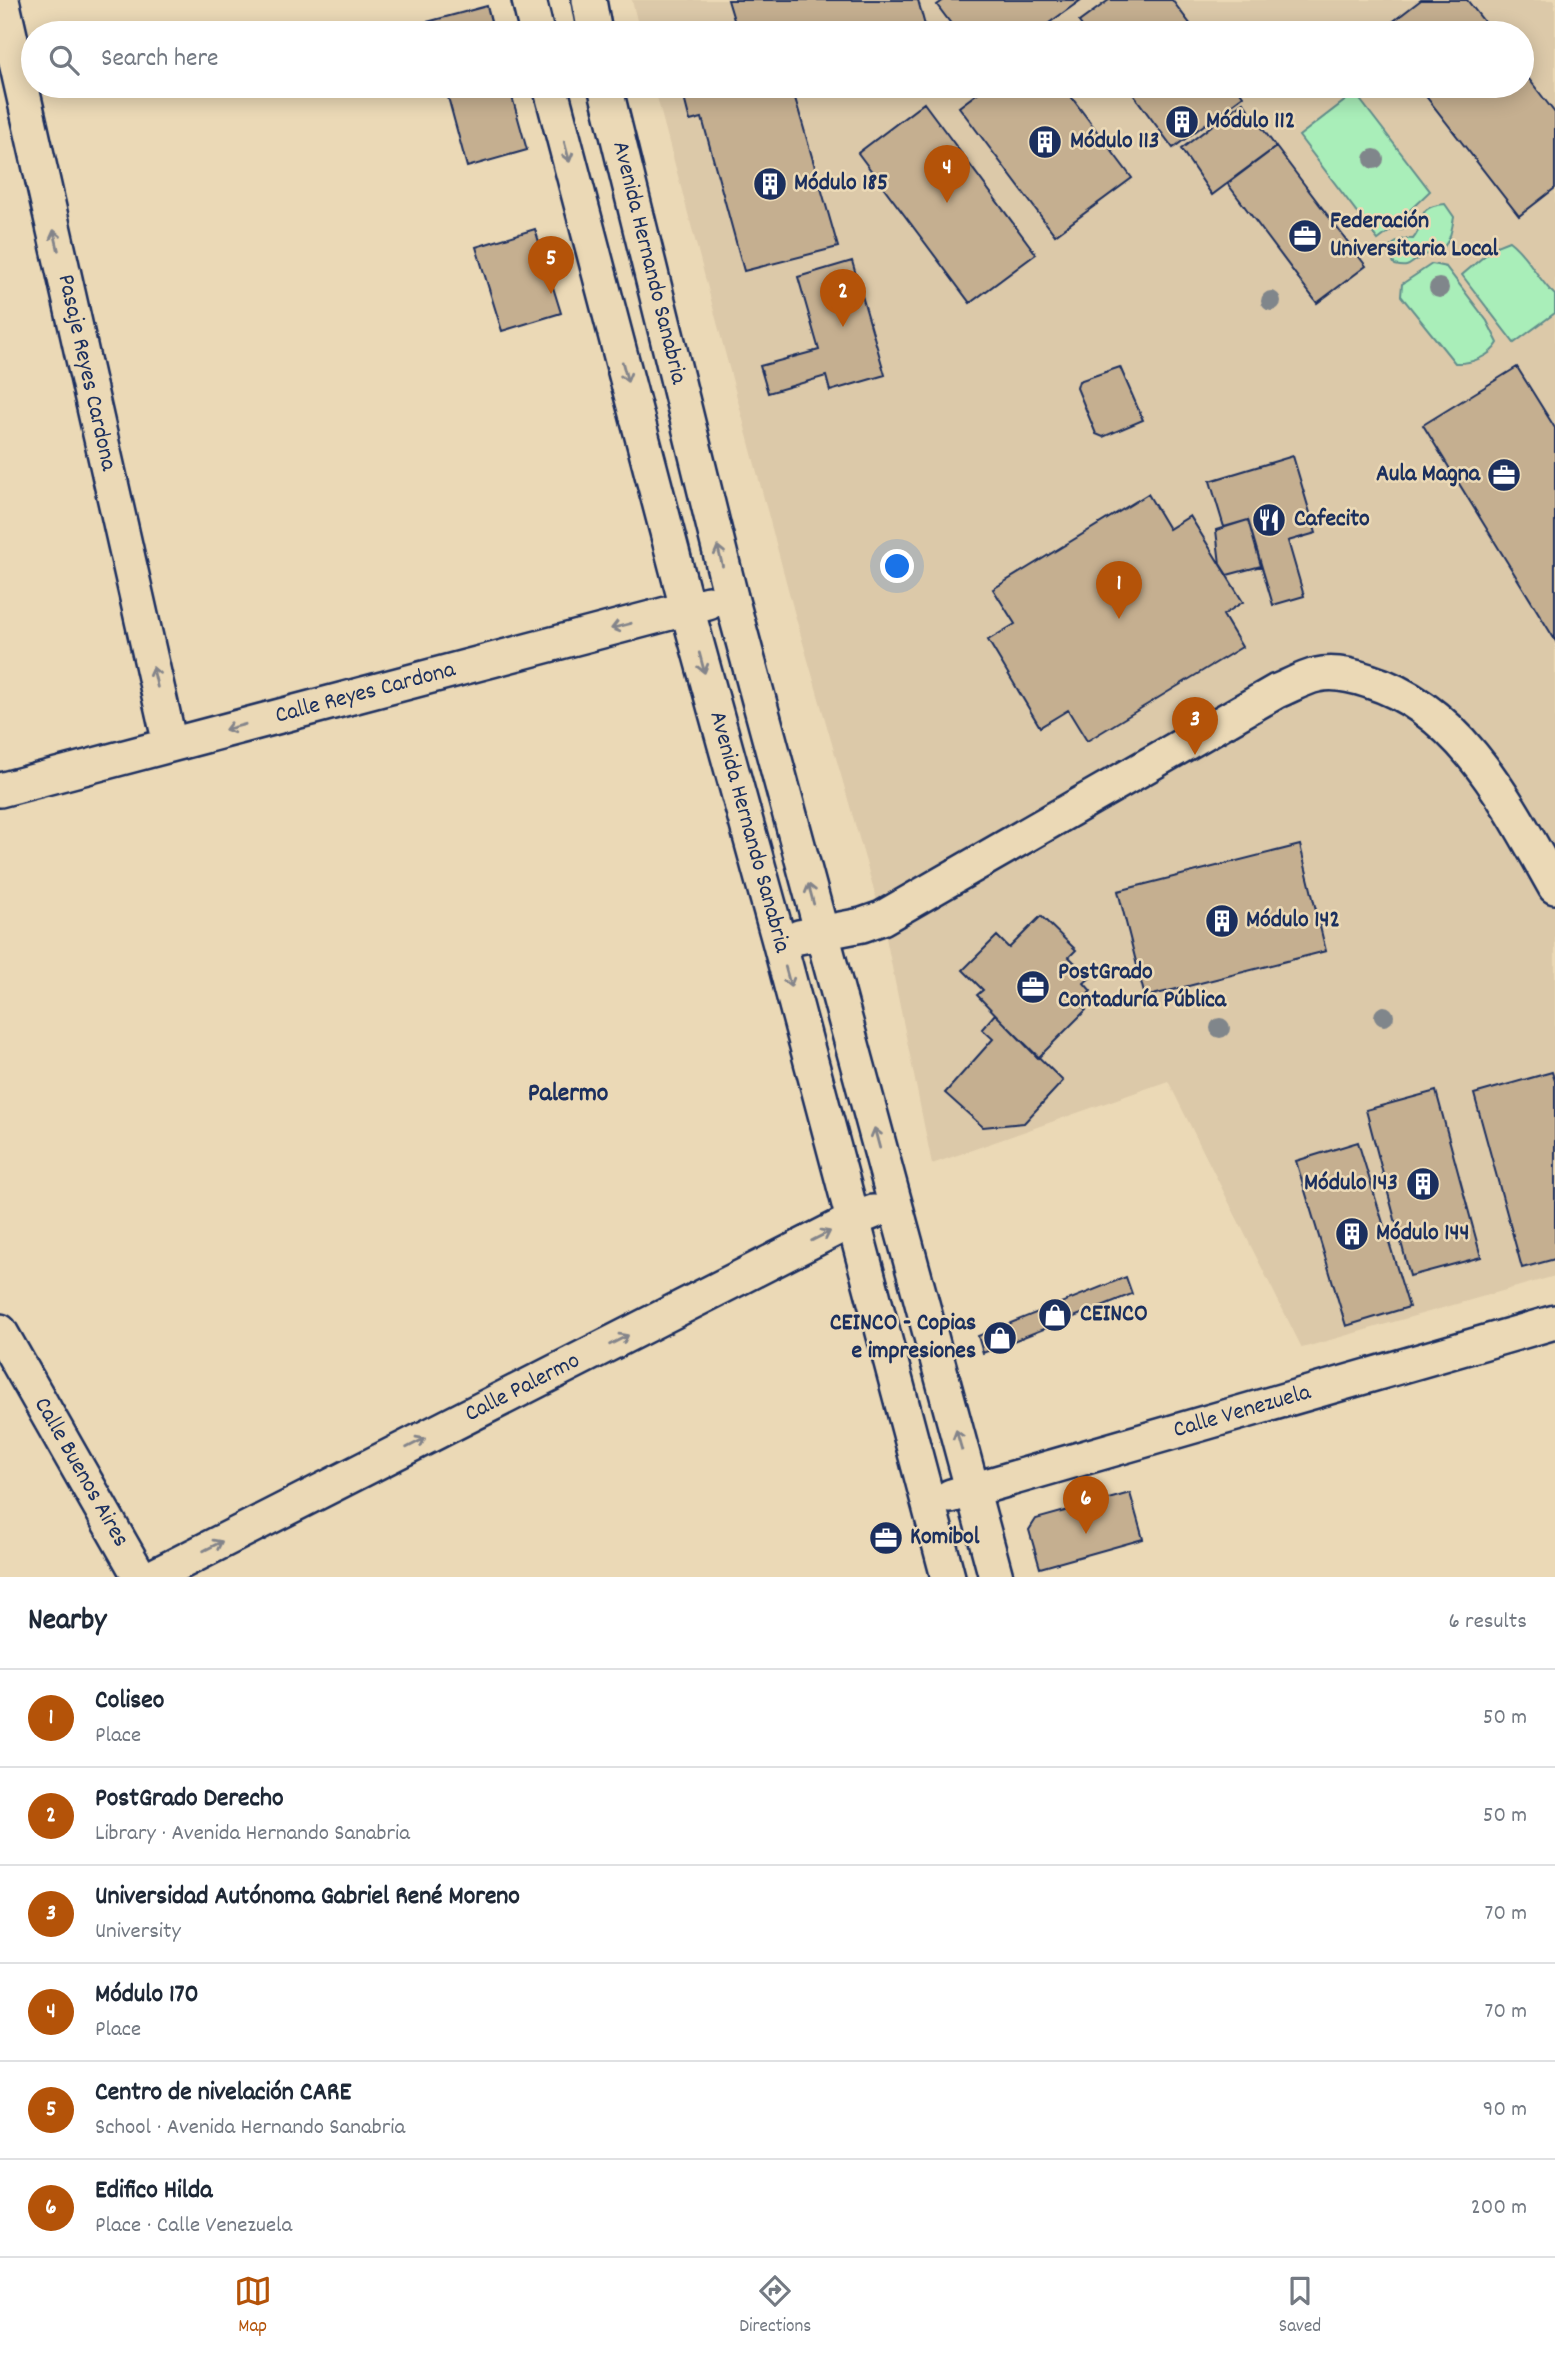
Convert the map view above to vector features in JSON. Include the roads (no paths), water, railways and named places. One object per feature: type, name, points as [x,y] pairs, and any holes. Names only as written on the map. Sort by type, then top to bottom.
[{"type":"street","name":"Pasaje Reyes Cardona","points":[[2,0],[21,84]]},
{"type":"street","points":[[529,0],[534,21]]},
{"type":"street","points":[[589,0],[593,21]]},
{"type":"street","name":"Pasaje Reyes Cardona","points":[[24,98],[170,744]]},
{"type":"street","name":"Avenida Hernando Sanabria","points":[[554,98],[687,608],[779,941],[948,1577]]},
{"type":"street","name":"Avenida Hernando Sanabria","points":[[608,98],[730,597],[996,1577]]},
{"type":"street","name":"Calle Reyes Cardona","points":[[0,790],[730,597]]},
{"type":"street","points":[[779,941],[862,925],[881,918],[1277,691],[1319,674],[1350,675],[1391,688],[1431,713],[1472,754],[1502,793],[1555,887]]},
{"type":"street","name":"Calle Palermo","points":[[152,1577],[853,1220],[895,1203]]},
{"type":"street","name":"Calle Venezuela","points":[[929,1503],[1555,1322]]},
{"type":"street","name":"Calle Buenos Aires","points":[[0,1331],[140,1577]]},
{"type":"street","points":[[902,1401],[925,1400],[944,1388]]},
{"type":"place","name":"Módulo 112","points":[[1182,122]]},
{"type":"place","name":"Módulo 113","points":[[1045,142]]},
{"type":"place","name":"Módulo 185","points":[[770,184]]},
{"type":"place","name":"Módulo 170","points":[[947,203]]},
{"type":"place","name":"Federación Universitaria Local","points":[[1305,236]]},
{"type":"place","name":"Centro de nivelación CARE","points":[[551,294]]},
{"type":"place","name":"PostGrado Derecho","points":[[843,327]]},
{"type":"place","name":"Aula Magna","points":[[1504,475]]},
{"type":"place","name":"Cafecito","points":[[1269,520]]},
{"type":"place","name":"Coliseo","points":[[1119,619]]},
{"type":"place","name":"Universidad Autónoma Gabriel René Moreno","points":[[1195,755]]},
{"type":"place","name":"Módulo 142","points":[[1222,921]]},
{"type":"place","name":"PostGrado Contaduría Pública","points":[[1033,987]]},
{"type":"place","name":"Módulo 143","points":[[1423,1184]]},
{"type":"place","name":"Módulo 144","points":[[1352,1234]]},
{"type":"place","name":"CEINCO","points":[[1055,1315]]},
{"type":"place","name":"CEINCO - Copias e impresiones","points":[[1000,1338]]},
{"type":"place","name":"Edifico Hilda","points":[[1086,1534]]},
{"type":"place","name":"Komibol","points":[[886,1538]]},
{"type":"district","name":"Palermo","points":[[568,1094]]}]
